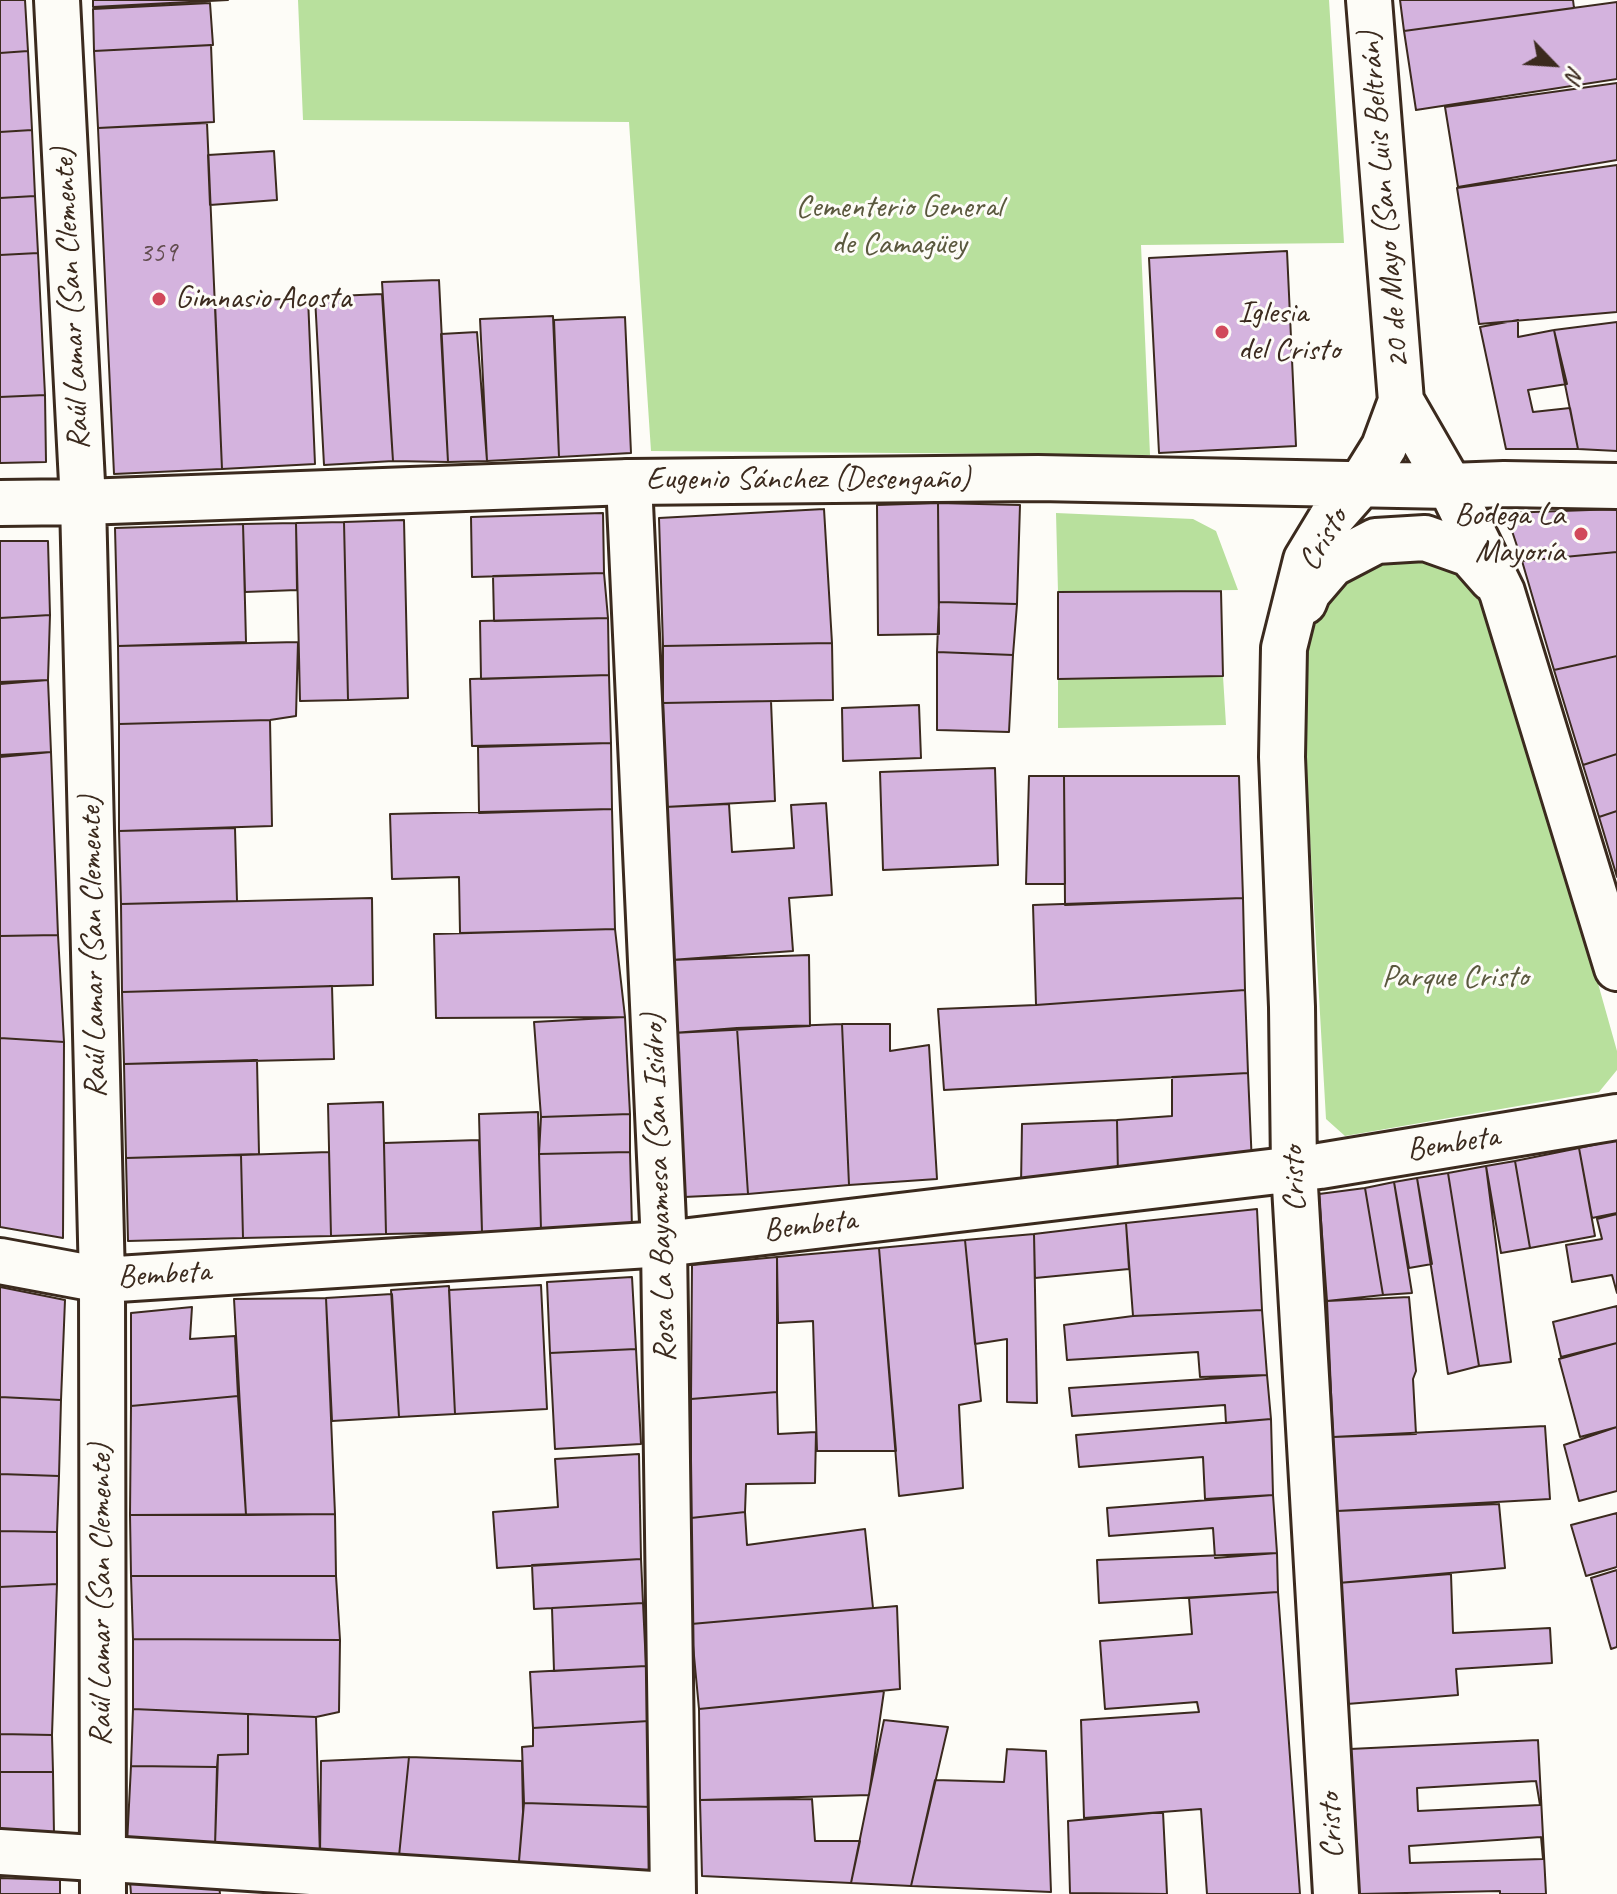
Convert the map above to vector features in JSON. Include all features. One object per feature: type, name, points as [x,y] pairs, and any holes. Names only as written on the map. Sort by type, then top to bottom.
[{"type":"street","name":"Raúl Lamar (San Clemente)","points":[[57,0],[83,502],[102,1280],[102,1875]]},
{"type":"street","name":"20 de Mayo (San Luis Beltrán)","points":[[1345,492],[1384,447],[1401,401],[1369,0]]},
{"type":"street","name":"20 de Mayo (San Luis Beltrán)","points":[[1401,401],[1450,486],[1502,592],[1617,968]]},
{"type":"street","name":"Eugenio Sánchez (Desengaño)","points":[[0,503],[629,482],[1038,478],[1273,485],[1345,492],[1504,484],[1617,486]]},
{"type":"street","name":"Rosa La Bayamesa (San Isidro)","points":[[629,482],[664,1244],[673,1894]]},
{"type":"street","name":"Cristo","points":[[1336,1894],[1294,1169],[1292,1007],[1282,757],[1284,648],[1306,560],[1345,492]]},
{"type":"street","points":[[1284,648],[1308,592],[1332,564],[1376,541],[1425,538],[1470,554],[1502,592]]},
{"type":"street","name":"Bembeta","points":[[0,1261],[102,1280],[664,1244],[1294,1169],[1617,1117]]},
{"type":"street","points":[[0,1852],[102,1875],[652,1894]]},
{"type":"green space","name":"Cementerio General de Camagüey","points":[[298,0],[1329,0],[1344,243],[1141,245],[1150,455],[651,451],[629,122],[303,120]]},
{"type":"green space","points":[[1056,513],[1193,519],[1216,531],[1238,590],[1058,592]]},
{"type":"green space","name":"Parque Cristo","points":[[1397,557],[1431,561],[1461,576],[1480,594],[1504,649],[1617,1051],[1617,1070],[1599,1092],[1345,1136],[1326,1119],[1302,698],[1307,622],[1346,579]]},
{"type":"green space","points":[[1223,676],[1226,725],[1058,728],[1058,679]]},
{"type":"building","points":[[0,0],[25,0],[28,51],[0,53]]},
{"type":"building","points":[[93,0],[228,0],[93,7]]},
{"type":"building","points":[[1400,0],[1573,0],[1574,8],[1404,31]]},
{"type":"building","points":[[1617,2],[1617,79],[1416,110],[1404,31]]},
{"type":"building","points":[[210,3],[213,45],[94,51],[93,9]]},
{"type":"building","points":[[211,45],[214,122],[98,128],[94,51]]},
{"type":"building","points":[[28,51],[32,130],[0,132],[0,53]]},
{"type":"building","points":[[1617,83],[1617,160],[1458,187],[1445,107]]},
{"type":"building","points":[[207,123],[222,469],[114,474],[98,128]]},
{"type":"building","points":[[32,130],[35,196],[0,198],[0,132]]},
{"type":"building","points":[[274,151],[277,200],[210,205],[208,155]]},
{"type":"building","points":[[1617,165],[1617,312],[1479,324],[1457,188]]},
{"type":"building","points":[[35,196],[38,253],[0,255],[0,198]]},
{"type":"building","name":"Iglesia del Cristo","points":[[1287,251],[1296,446],[1159,453],[1149,258]]},
{"type":"building","points":[[38,253],[45,395],[0,397],[0,255]]},
{"type":"building","points":[[439,280],[448,462],[393,461],[382,282]]},
{"type":"building","points":[[382,294],[393,461],[324,465],[315,297]]},
{"type":"building","points":[[308,298],[315,464],[222,469],[215,302]]},
{"type":"building","points":[[553,316],[559,457],[487,461],[480,319]]},
{"type":"building","points":[[625,317],[631,453],[559,457],[554,320]]},
{"type":"building","points":[[1518,320],[1518,337],[1554,330],[1567,384],[1528,390],[1533,412],[1570,408],[1578,449],[1506,449],[1480,327]]},
{"type":"building","points":[[1617,322],[1617,451],[1578,449],[1554,330]]},
{"type":"building","points":[[477,332],[487,461],[448,462],[441,334]]},
{"type":"building","points":[[45,395],[46,462],[0,463],[0,397]]},
{"type":"building","points":[[938,503],[1020,505],[1017,604],[939,602]]},
{"type":"building","points":[[938,503],[939,634],[878,635],[877,505]]},
{"type":"building","points":[[824,509],[832,643],[663,646],[659,518]]},
{"type":"building","points":[[1617,509],[1617,552],[1522,561],[1506,513]]},
{"type":"building","points":[[603,513],[604,573],[472,577],[471,517]]},
{"type":"building","points":[[404,520],[408,698],[348,700],[344,522]]},
{"type":"building","points":[[344,522],[348,700],[300,701],[296,523]]},
{"type":"building","points":[[296,523],[297,590],[245,592],[243,524]]},
{"type":"building","points":[[243,524],[246,642],[118,646],[115,528]]},
{"type":"building","points":[[0,541],[48,541],[50,615],[0,618]]},
{"type":"building","points":[[1617,552],[1617,656],[1554,670],[1522,561]]},
{"type":"building","points":[[604,573],[608,618],[494,621],[493,576]]},
{"type":"building","points":[[1221,591],[1223,676],[1058,679],[1058,592]]},
{"type":"building","points":[[939,602],[1017,604],[1013,655],[937,652]]},
{"type":"building","points":[[50,615],[48,680],[0,682],[0,618]]},
{"type":"building","points":[[608,618],[609,675],[481,679],[480,621]]},
{"type":"building","points":[[298,642],[296,716],[270,720],[119,724],[118,646]]},
{"type":"building","points":[[832,643],[833,700],[663,703],[663,646]]},
{"type":"building","points":[[937,652],[1013,655],[1009,732],[937,730]]},
{"type":"building","points":[[1617,656],[1617,754],[1583,765],[1554,670]]},
{"type":"building","points":[[609,675],[611,743],[472,746],[470,679]]},
{"type":"building","points":[[48,680],[51,752],[0,755],[0,684]]},
{"type":"building","points":[[771,701],[775,801],[665,807],[663,703]]},
{"type":"building","points":[[919,705],[921,758],[843,761],[842,708]]},
{"type":"building","points":[[270,720],[272,826],[119,831],[119,724]]},
{"type":"building","points":[[611,743],[612,809],[479,813],[478,747]]},
{"type":"building","points":[[51,752],[58,935],[0,936],[0,757]]},
{"type":"building","points":[[1617,754],[1617,811],[1599,817],[1583,765]]},
{"type":"building","points":[[995,768],[998,865],[883,870],[880,772]]},
{"type":"building","points":[[1029,776],[1064,776],[1065,884],[1026,884]]},
{"type":"building","points":[[1064,776],[1239,776],[1243,898],[1065,905]]},
{"type":"building","points":[[826,803],[832,895],[789,898],[793,951],[671,960],[665,807],[729,804],[732,852],[794,848],[791,805]]},
{"type":"building","points":[[612,809],[615,929],[460,933],[459,877],[392,879],[390,814]]},
{"type":"building","points":[[1617,811],[1617,877],[1599,817]]},
{"type":"building","points":[[235,828],[237,901],[121,904],[119,831]]},
{"type":"building","points":[[372,898],[373,985],[122,992],[121,904]]},
{"type":"building","points":[[1243,898],[1245,990],[1036,1005],[1033,905]]},
{"type":"building","points":[[615,929],[625,1017],[436,1018],[434,934]]},
{"type":"building","points":[[58,935],[64,1042],[0,1038],[0,936]]},
{"type":"building","points":[[809,955],[810,1026],[673,1033],[671,960]]},
{"type":"building","points":[[332,986],[334,1059],[124,1064],[122,992]]},
{"type":"building","points":[[1245,990],[1248,1073],[944,1090],[938,1009]]},
{"type":"building","points":[[625,1017],[630,1114],[541,1117],[534,1022]]},
{"type":"building","points":[[842,1024],[849,1185],[748,1194],[737,1028]]},
{"type":"building","points":[[842,1024],[890,1024],[890,1051],[929,1045],[937,1179],[849,1185]]},
{"type":"building","points":[[737,1028],[748,1194],[684,1197],[673,1033]]},
{"type":"building","points":[[0,1038],[64,1042],[63,1238],[0,1227]]},
{"type":"building","points":[[257,1060],[259,1154],[126,1158],[124,1064]]},
{"type":"building","points":[[1248,1073],[1252,1165],[1118,1177],[1117,1120],[1172,1116],[1172,1077]]},
{"type":"building","points":[[383,1102],[386,1234],[331,1236],[328,1104]]},
{"type":"building","points":[[538,1112],[541,1230],[482,1232],[479,1114]]},
{"type":"building","points":[[630,1114],[630,1152],[539,1154],[541,1117]]},
{"type":"building","points":[[1117,1120],[1118,1177],[1021,1185],[1022,1124]]},
{"type":"building","points":[[479,1140],[482,1232],[386,1234],[384,1143]]},
{"type":"building","points":[[1617,1140],[1617,1213],[1592,1218],[1579,1148]]},
{"type":"building","points":[[1579,1148],[1595,1236],[1530,1248],[1515,1161]]},
{"type":"building","points":[[329,1152],[331,1236],[243,1238],[241,1155]]},
{"type":"building","points":[[630,1152],[632,1228],[541,1230],[539,1154]]},
{"type":"building","points":[[241,1155],[243,1238],[128,1241],[126,1158]]},
{"type":"building","points":[[1515,1161],[1530,1248],[1501,1253],[1486,1166]]},
{"type":"building","points":[[1486,1166],[1511,1362],[1479,1366],[1448,1173]]},
{"type":"building","points":[[1448,1173],[1479,1366],[1448,1374],[1417,1178]]},
{"type":"building","points":[[1417,1178],[1432,1264],[1409,1268],[1394,1182]]},
{"type":"building","points":[[1394,1182],[1412,1293],[1383,1295],[1365,1188]]},
{"type":"building","points":[[1365,1188],[1383,1295],[1327,1301],[1319,1194]]},
{"type":"building","points":[[1257,1209],[1262,1310],[1133,1316],[1126,1223]]},
{"type":"building","points":[[1617,1214],[1617,1293],[1612,1275],[1572,1282],[1566,1245],[1602,1239],[1597,1219]]},
{"type":"building","points":[[1126,1223],[1129,1269],[1035,1278],[1034,1234]]},
{"type":"building","points":[[1034,1234],[1037,1403],[1007,1402],[1007,1339],[975,1344],[965,1240]]},
{"type":"building","points":[[965,1240],[981,1401],[959,1405],[963,1488],[899,1496],[879,1248]]},
{"type":"building","points":[[879,1248],[896,1451],[817,1451],[813,1321],[778,1323],[777,1257]]},
{"type":"building","points":[[777,1257],[777,1392],[691,1399],[692,1265]]},
{"type":"building","points":[[632,1277],[636,1349],[550,1353],[547,1282]]},
{"type":"building","points":[[541,1285],[547,1409],[455,1414],[449,1290]]},
{"type":"building","points":[[449,1286],[455,1414],[399,1417],[391,1290]]},
{"type":"building","points":[[0,1287],[65,1300],[61,1400],[0,1397]]},
{"type":"building","points":[[392,1294],[399,1417],[332,1421],[326,1298]]},
{"type":"building","points":[[1409,1297],[1416,1371],[1413,1379],[1416,1434],[1333,1437],[1327,1301]]},
{"type":"building","points":[[326,1298],[335,1514],[246,1515],[234,1299]]},
{"type":"building","points":[[1617,1306],[1617,1343],[1561,1357],[1553,1322]]},
{"type":"building","points":[[192,1307],[190,1339],[235,1336],[238,1396],[131,1406],[131,1313]]},
{"type":"building","points":[[1262,1310],[1267,1375],[1200,1377],[1198,1352],[1067,1360],[1064,1325],[1133,1316]]},
{"type":"building","points":[[1617,1343],[1617,1427],[1580,1437],[1559,1359]]},
{"type":"building","points":[[636,1349],[641,1444],[555,1449],[550,1353]]},
{"type":"building","points":[[1267,1375],[1271,1419],[1226,1423],[1225,1405],[1072,1416],[1069,1388]]},
{"type":"building","points":[[777,1392],[778,1434],[816,1432],[815,1483],[746,1484],[745,1512],[691,1518],[691,1399]]},
{"type":"building","points":[[238,1396],[246,1515],[130,1515],[131,1406]]},
{"type":"building","points":[[0,1397],[61,1400],[59,1476],[0,1474]]},
{"type":"building","points":[[1271,1419],[1273,1495],[1205,1499],[1203,1457],[1079,1467],[1076,1435]]},
{"type":"building","points":[[1545,1426],[1550,1499],[1337,1511],[1333,1437]]},
{"type":"building","points":[[1617,1427],[1617,1491],[1579,1501],[1564,1445]]},
{"type":"building","points":[[639,1454],[641,1559],[497,1568],[493,1512],[558,1507],[555,1459]]},
{"type":"building","points":[[0,1474],[59,1476],[57,1532],[0,1531]]},
{"type":"building","points":[[1273,1495],[1277,1553],[1215,1558],[1213,1528],[1109,1536],[1107,1508]]},
{"type":"building","points":[[1499,1504],[1505,1568],[1338,1583],[1337,1511]]},
{"type":"building","points":[[745,1512],[747,1545],[865,1529],[873,1608],[691,1624],[691,1518]]},
{"type":"building","points":[[1617,1513],[1617,1567],[1586,1576],[1571,1525]]},
{"type":"building","points":[[335,1514],[336,1576],[131,1576],[130,1515]]},
{"type":"building","points":[[0,1531],[57,1532],[57,1584],[0,1587]]},
{"type":"building","points":[[1277,1553],[1278,1592],[1099,1603],[1097,1560]]},
{"type":"building","points":[[641,1559],[643,1603],[534,1609],[532,1565]]},
{"type":"building","points":[[1617,1570],[1617,1647],[1611,1649],[1591,1578]]},
{"type":"building","points":[[1451,1574],[1453,1633],[1550,1628],[1552,1663],[1456,1669],[1458,1695],[1347,1704],[1338,1583]]},
{"type":"building","points":[[131,1576],[336,1576],[340,1640],[133,1639]]},
{"type":"building","points":[[57,1584],[52,1735],[0,1734],[0,1587]]},
{"type":"building","points":[[1278,1592],[1300,1894],[1207,1894],[1201,1809],[1084,1818],[1081,1720],[1199,1712],[1197,1702],[1105,1709],[1100,1641],[1192,1634],[1189,1598]]},
{"type":"building","points":[[643,1603],[646,1666],[554,1671],[552,1608]]},
{"type":"building","points":[[897,1606],[900,1689],[699,1709],[691,1624]]},
{"type":"building","points":[[133,1639],[340,1640],[339,1712],[316,1717],[133,1709]]},
{"type":"building","points":[[646,1666],[649,1721],[533,1728],[530,1672]]},
{"type":"building","points":[[884,1691],[869,1795],[700,1800],[699,1709]]},
{"type":"building","points":[[133,1709],[248,1714],[248,1754],[218,1755],[217,1767],[131,1766]]},
{"type":"building","points":[[248,1714],[316,1717],[320,1857],[215,1846],[218,1755],[248,1754]]},
{"type":"building","points":[[884,1720],[948,1727],[911,1886],[851,1883]]},
{"type":"building","points":[[649,1721],[652,1807],[524,1803],[522,1747],[533,1746],[533,1728]]},
{"type":"building","points":[[0,1734],[52,1735],[53,1772],[0,1772]]},
{"type":"building","points":[[1538,1740],[1546,1894],[1500,1894],[1500,1891],[1359,1894],[1350,1749]],"holes":[[[1536,1781],[1540,1805],[1418,1811],[1417,1788]],[[1541,1837],[1543,1859],[1410,1863],[1409,1846]]]},
{"type":"building","points":[[1007,1749],[1046,1751],[1051,1892],[911,1886],[935,1780],[1004,1782]]},
{"type":"building","points":[[409,1757],[398,1866],[320,1857],[321,1761]]},
{"type":"building","points":[[409,1757],[522,1761],[523,1812],[518,1873],[398,1866]]},
{"type":"building","points":[[131,1766],[217,1767],[215,1846],[127,1844]]},
{"type":"building","points":[[0,1772],[53,1772],[54,1835],[0,1832]]},
{"type":"building","points":[[812,1799],[815,1841],[860,1841],[851,1883],[702,1876],[700,1800]]},
{"type":"building","points":[[524,1803],[652,1807],[652,1878],[518,1873]]},
{"type":"building","points":[[1163,1812],[1167,1894],[1070,1893],[1068,1821]]},
{"type":"building","points":[[0,1878],[60,1880],[60,1894],[0,1894]]},
{"type":"building","points":[[130,1881],[219,1884],[220,1894],[131,1894]]},
{"type":"place","name":"Gimnasio Acosta","points":[[159,299]]},
{"type":"place","name":"Iglesia del Cristo","points":[[1222,332]]},
{"type":"place","name":"Bodega La Mayoría","points":[[1581,534]]}]
